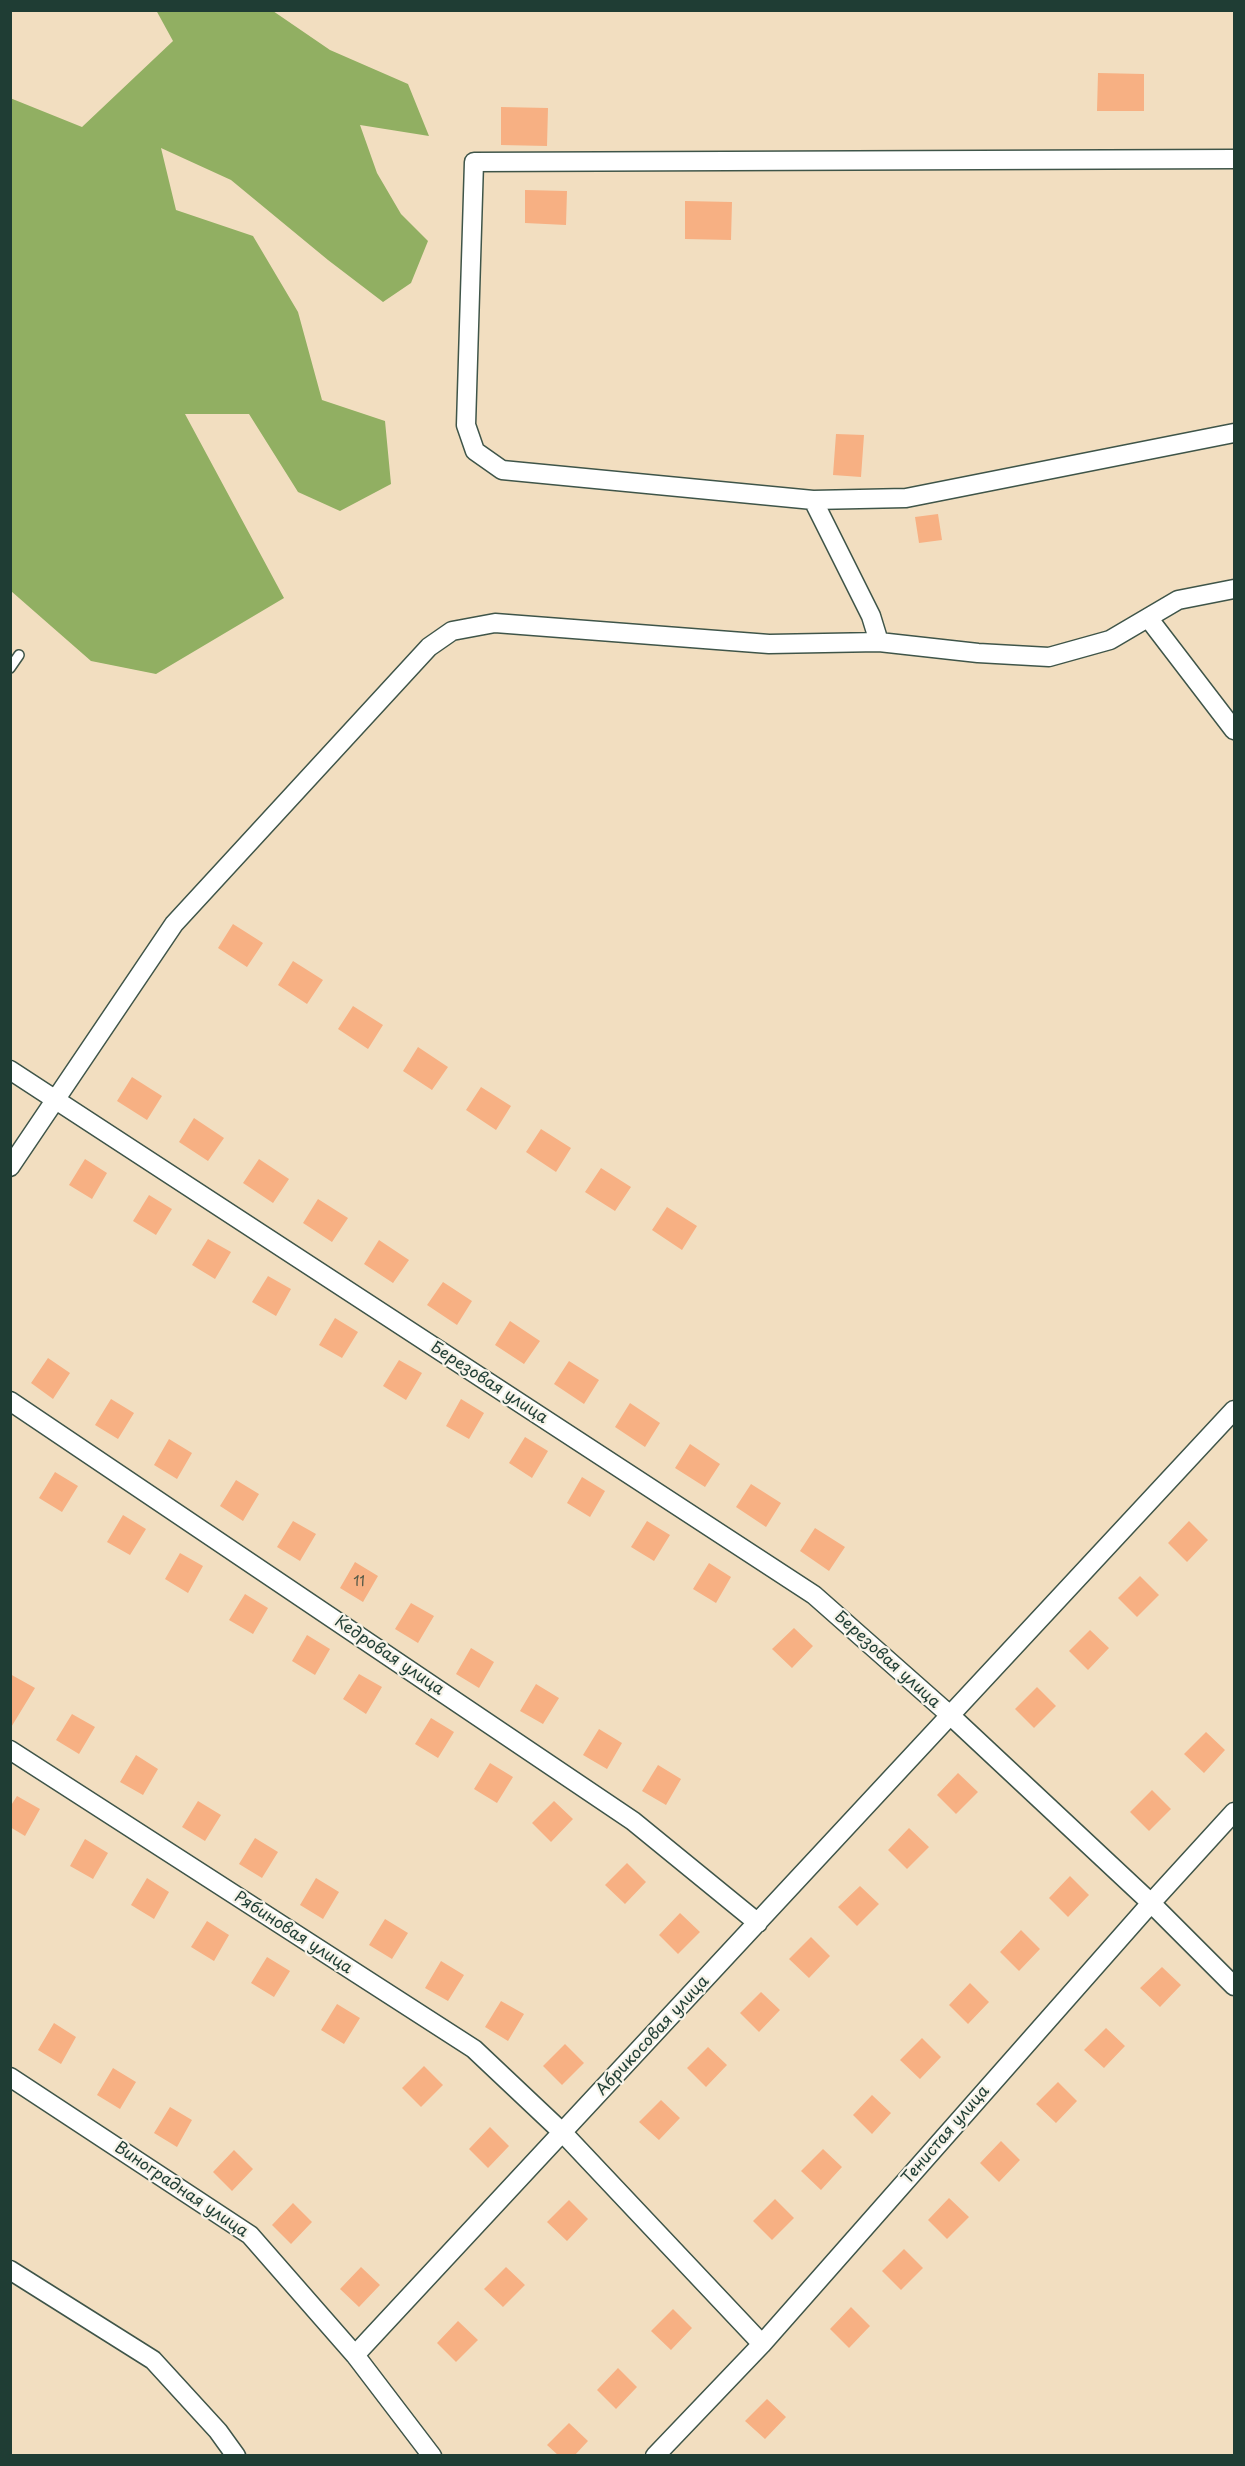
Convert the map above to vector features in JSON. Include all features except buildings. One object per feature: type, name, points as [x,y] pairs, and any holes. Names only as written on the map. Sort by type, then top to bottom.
[{"type":"street","points":[[1234,159],[474,162],[466,425],[475,451],[502,470],[813,500],[906,498],[1234,433]]},
{"type":"street","points":[[813,500],[871,616],[879,642]]},
{"type":"street","points":[[10,1167],[174,924],[429,647],[452,631],[495,623],[769,644],[879,642],[987,654],[1049,657],[1110,640],[1178,600],[1234,589]]},
{"type":"street","points":[[1149,619],[1234,730]]},
{"type":"street","name":"Березовая улица","points":[[10,1070],[814,1595],[951,1716],[1151,1903],[1234,1986]]},
{"type":"street","name":"Кедровая улица","points":[[10,1401],[633,1821],[758,1923]]},
{"type":"street","name":"Абрикосовая улица","points":[[355,2355],[1234,1410]]},
{"type":"street","name":"Рябиновая улица","points":[[10,1750],[474,2049],[563,2133],[762,2344]]},
{"type":"street","name":"Тенистая улица","points":[[655,2456],[762,2344],[1234,1812]]},
{"type":"street","name":"Виноградная улица","points":[[10,2077],[250,2235],[355,2355],[432,2456]]},
{"type":"street","points":[[10,2270],[153,2360],[218,2431],[236,2456]]},
{"type":"lane","points":[[10,668],[19,655]]},
{"type":"green space","points":[[156,10],[273,11],[330,50],[408,84],[429,136],[360,125],[377,173],[401,214],[428,241],[411,283],[383,302],[231,180],[161,148],[176,210],[253,236],[298,312],[322,400],[385,421],[391,484],[340,511],[298,492],[249,414],[185,414],[284,598],[156,674],[91,661],[11,591],[10,98],[82,127],[173,41]]}]
